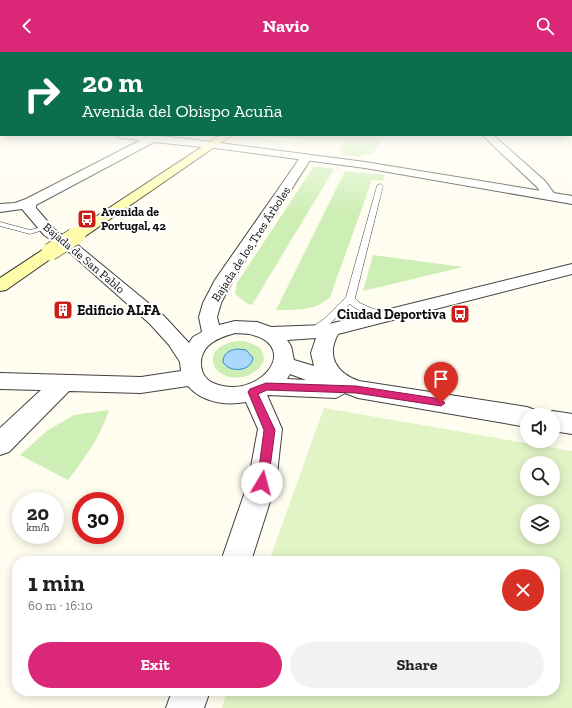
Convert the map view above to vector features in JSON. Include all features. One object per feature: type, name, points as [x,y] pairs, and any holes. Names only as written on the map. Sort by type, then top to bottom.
[{"type":"main road","points":[[0,286],[198,155]]},
{"type":"street","points":[[0,208],[16,207],[31,202],[121,155]]},
{"type":"street","points":[[282,155],[387,169],[572,200]]},
{"type":"street","points":[[509,155],[541,184],[550,196]]},
{"type":"street","name":"Bajada de los Tres Árboles","points":[[212,334],[208,317],[212,302],[224,280],[306,158]]},
{"type":"street","name":"Bajada de San Pablo","points":[[31,202],[28,205],[29,209],[46,228],[74,249],[157,320],[176,340],[191,368]]},
{"type":"street","points":[[269,334],[320,331],[572,269]]},
{"type":"street","points":[[0,381],[62,384],[142,385],[175,381],[191,368],[195,347],[212,334],[223,329],[241,327],[259,330],[269,334],[280,344],[285,361]]},
{"type":"street","points":[[260,389],[276,378],[285,361],[320,334],[320,331]]},
{"type":"street","points":[[320,331],[322,360],[324,367],[343,385]]},
{"type":"street","points":[[285,361],[343,385],[369,391],[520,416]]},
{"type":"street","points":[[191,368],[207,389],[221,394],[237,395],[260,389],[369,391]]},
{"type":"street","points":[[0,444],[62,384]]},
{"type":"street","points":[[238,556],[262,483],[270,430],[260,389]]},
{"type":"street","points":[[560,422],[572,424]]},
{"type":"street","points":[[185,708],[189,696]]},
{"type":"lane","points":[[320,331],[327,321],[350,298],[380,186]]},
{"type":"lane","points":[[0,224],[30,232],[46,228]]},
{"type":"lane","points":[[350,298],[353,302],[367,310],[390,315]]},
{"type":"green space","points":[[344,155],[363,155],[360,157]]},
{"type":"green space","points":[[314,166],[334,169],[252,305],[248,304],[235,294],[237,283]]},
{"type":"green space","points":[[345,171],[385,175],[383,181],[372,180],[330,297],[318,305],[305,309],[276,310]]},
{"type":"green space","points":[[373,255],[463,267],[363,291]]},
{"type":"green space","points":[[237,341],[245,341],[259,347],[263,354],[264,361],[254,372],[237,378],[227,376],[219,372],[214,366],[213,358],[216,351],[224,345]]},
{"type":"green space","points":[[324,408],[520,442],[520,448],[555,448],[572,451],[572,708],[222,708],[226,696],[560,696],[560,556],[271,556]]},
{"type":"green space","points":[[109,410],[92,447],[68,480],[20,455],[48,430],[74,415]]},
{"type":"water","points":[[237,349],[246,350],[253,358],[251,363],[240,369],[226,366],[223,362],[224,356],[227,352]]},
{"type":"place","name":"Avenida de Portugal, 42","points":[[87,219]]},
{"type":"place","name":"Edificio ALFA","points":[[63,310]]},
{"type":"place","name":"Ciudad Deportiva","points":[[460,314]]},
{"type":"route","points":[[262,483],[270,430],[253,392],[266,387],[356,389],[441,403]]}]
